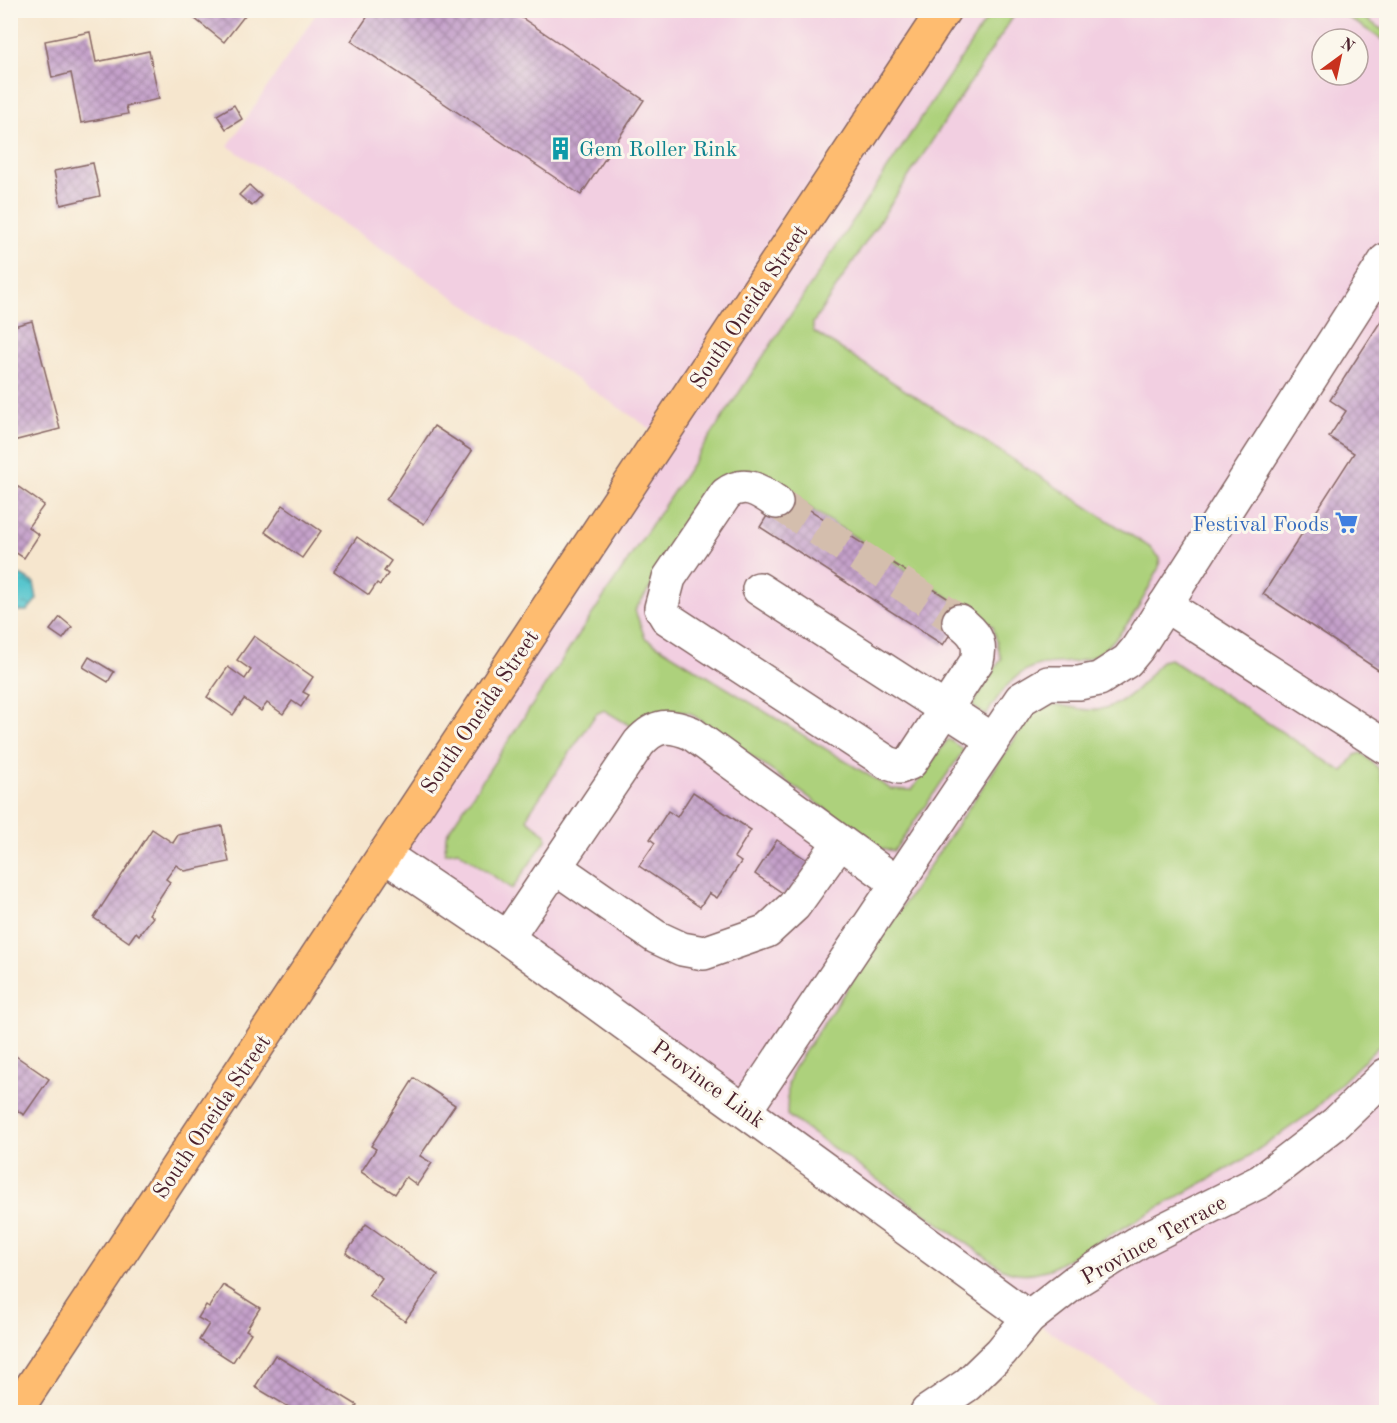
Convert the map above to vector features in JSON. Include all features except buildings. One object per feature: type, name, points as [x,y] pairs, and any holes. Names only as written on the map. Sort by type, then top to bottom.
[{"type":"highway","name":"South Oneida Street","points":[[15,1413],[944,10]]},
{"type":"street","points":[[746,1109],[1021,699],[1034,689],[1048,683],[1079,683],[1099,679],[1127,661],[1386,260]]},
{"type":"street","points":[[776,502],[760,490],[746,486],[735,487],[726,494],[669,578],[661,608],[667,618],[888,763],[900,767],[910,763],[977,661],[980,648],[970,630],[958,621]]},
{"type":"street","points":[[759,589],[993,740]]},
{"type":"street","points":[[1165,605],[1386,747]]},
{"type":"street","points":[[507,938],[639,743],[648,733],[662,725],[692,732],[897,883]]},
{"type":"street","points":[[555,867],[656,937],[682,949],[704,953],[767,931],[794,906],[840,842]]},
{"type":"street","name":"Province Link","points":[[384,855],[507,938],[746,1109],[1029,1318]]},
{"type":"street","name":"Province Terrace","points":[[927,1413],[967,1386],[1029,1318],[1076,1281],[1130,1247],[1261,1180],[1336,1123],[1386,1075]]},
{"type":"shaded area","points":[[318,11],[1386,11],[1386,1412],[1172,1412],[1029,1318],[384,855],[660,435],[228,146]]},
{"type":"green space","points":[[992,11],[1017,11],[813,323],[813,331],[1151,548],[1160,558],[1159,567],[1132,617],[1114,640],[1094,656],[1081,661],[1039,665],[1022,673],[1008,685],[986,715],[972,706],[1001,659],[993,626],[749,469],[721,482],[635,610],[645,638],[891,789],[912,790],[948,739],[964,750],[894,851],[882,849],[690,713],[667,712],[653,716],[632,727],[604,710],[596,714],[529,813],[527,820],[546,834],[546,840],[512,889],[458,851],[445,853],[446,835]]},
{"type":"green space","points":[[1338,11],[1354,11],[1386,32],[1386,42],[1370,32],[1370,27],[1363,27]]},
{"type":"green space","points":[[1170,659],[1343,772],[1355,755],[1362,753],[1378,768],[1386,790],[1386,1039],[1312,1112],[1243,1160],[1050,1269],[1026,1274],[1015,1273],[1003,1269],[787,1115],[788,1085],[793,1069],[1031,715],[1053,705],[1089,710],[1111,706],[1139,687],[1161,661]]},
{"type":"water","points":[[20,575],[34,583],[37,599],[27,611],[11,611],[11,577]]},
{"type":"tunnel","points":[[776,502],[959,621]]},
{"type":"place","name":"Gem Roller Rink","points":[[561,148]]},
{"type":"place","name":"Festival Foods","points":[[1347,523]]}]
